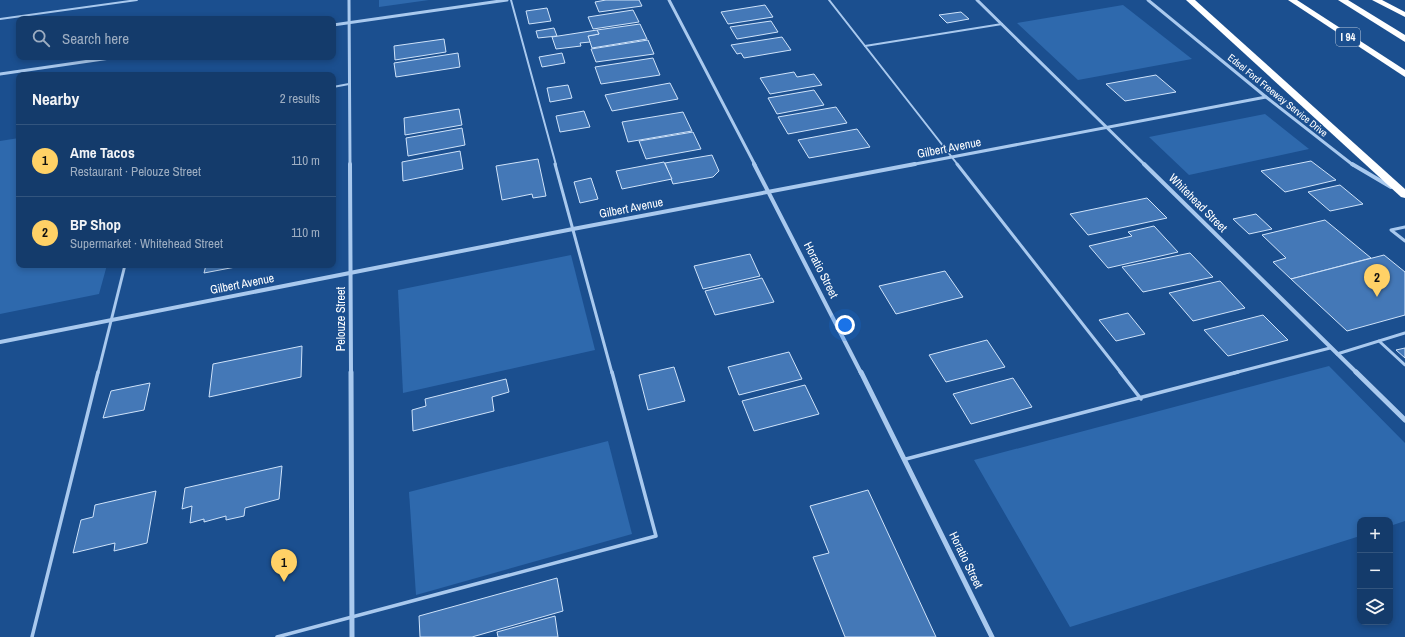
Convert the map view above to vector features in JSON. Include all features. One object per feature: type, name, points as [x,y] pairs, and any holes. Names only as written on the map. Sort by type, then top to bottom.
[{"type":"highway","points":[[1190,0],[1404,195]]},
{"type":"highway","name":"I 94","points":[[1292,0],[1405,74]]},
{"type":"highway","name":"I 94","points":[[1342,0],[1405,39]]},
{"type":"highway","points":[[1376,0],[1405,15]]},
{"type":"street","name":"Pelouze Street","points":[[349,0],[352,637]]},
{"type":"street","points":[[336,25],[507,0]]},
{"type":"street","name":"Horatio Street","points":[[669,0],[770,192],[906,459],[992,637]]},
{"type":"street","name":"Whitehead Street","points":[[977,0],[1405,420]]},
{"type":"street","name":"Edsel Ford Freeway Service Drive","points":[[1148,0],[1266,97],[1352,164],[1404,195]]},
{"type":"street","points":[[0,74],[96,60]]},
{"type":"street","name":"Gilbert Avenue","points":[[0,342],[573,229],[1266,97]]},
{"type":"lane","points":[[22,16],[137,0]]},
{"type":"lane","points":[[277,637],[656,536],[511,0]]},
{"type":"lane","points":[[829,0],[1141,399]]},
{"type":"lane","points":[[0,19],[16,17]]},
{"type":"lane","points":[[865,46],[1002,24]]},
{"type":"lane","points":[[336,86],[349,84]]},
{"type":"lane","points":[[1405,227],[1391,230],[1405,241]]},
{"type":"lane","points":[[32,637],[124,268]]},
{"type":"lane","points":[[1337,354],[1405,333]]},
{"type":"lane","points":[[1379,341],[1405,365]]},
{"type":"lane","points":[[906,459],[1141,399],[1330,348]]},
{"type":"shaded area","points":[[379,0],[429,0],[379,7]]},
{"type":"shaded area","points":[[1123,5],[1192,59],[1078,80],[1017,23]]},
{"type":"shaded area","points":[[1265,114],[1309,149],[1189,175],[1149,137]]},
{"type":"shaded area","points":[[16,138],[16,268],[106,268],[99,294],[0,314],[0,141]]},
{"type":"shaded area","points":[[571,255],[595,350],[403,393],[398,290]]},
{"type":"shaded area","points":[[1329,366],[1405,443],[1405,521],[1393,525],[1393,517],[1357,517],[1357,537],[1070,627],[974,460]]},
{"type":"shaded area","points":[[608,441],[632,534],[416,595],[409,492]]},
{"type":"building","points":[[606,0],[639,0],[642,6],[599,12],[595,2]]},
{"type":"building","points":[[765,5],[773,17],[728,24],[721,12]]},
{"type":"building","points":[[547,8],[551,21],[529,24],[526,11]]},
{"type":"building","points":[[633,10],[639,22],[593,29],[588,17]]},
{"type":"building","points":[[961,12],[969,19],[947,23],[939,15]]},
{"type":"building","points":[[771,21],[778,32],[737,39],[730,27]]},
{"type":"building","points":[[640,24],[647,39],[592,48],[588,36],[599,34],[597,30]]},
{"type":"building","points":[[554,28],[557,36],[538,38],[536,31]]},
{"type":"building","points":[[597,30],[599,34],[588,36],[590,42],[580,43],[581,46],[556,49],[552,37]]},
{"type":"building","points":[[782,37],[791,50],[744,58],[741,53],[737,54],[731,45]]},
{"type":"building","points":[[444,39],[446,52],[395,60],[394,46]]},
{"type":"building","points":[[648,40],[654,54],[596,62],[591,49]]},
{"type":"building","points":[[458,53],[460,67],[396,77],[394,63]]},
{"type":"building","points":[[562,53],[565,63],[542,67],[539,57]]},
{"type":"building","points":[[653,58],[660,75],[601,84],[595,67]]},
{"type":"building","points":[[794,72],[797,77],[814,74],[822,85],[770,94],[760,78]]},
{"type":"building","points":[[1156,75],[1176,92],[1125,101],[1106,84]]},
{"type":"building","points":[[670,83],[678,99],[612,111],[605,95]]},
{"type":"building","points":[[568,85],[572,98],[550,102],[547,88]]},
{"type":"building","points":[[814,90],[824,105],[777,114],[768,98]]},
{"type":"building","points":[[836,107],[847,123],[788,134],[778,117]]},
{"type":"building","points":[[459,109],[462,125],[405,135],[404,118]]},
{"type":"building","points":[[584,111],[590,127],[560,132],[556,116]]},
{"type":"building","points":[[683,112],[692,131],[628,142],[622,122]]},
{"type":"building","points":[[462,128],[465,145],[408,156],[406,138]]},
{"type":"building","points":[[857,129],[870,147],[809,158],[798,140]]},
{"type":"building","points":[[693,132],[701,149],[646,159],[639,141]]},
{"type":"building","points":[[460,151],[463,169],[403,181],[402,162]]},
{"type":"building","points":[[712,155],[719,171],[713,177],[673,184],[665,163]]},
{"type":"building","points":[[538,159],[546,196],[533,198],[532,194],[502,200],[496,166]]},
{"type":"building","points":[[1311,161],[1336,180],[1285,192],[1261,171]]},
{"type":"building","points":[[664,162],[672,179],[622,189],[616,171]]},
{"type":"building","points":[[591,178],[598,199],[580,203],[574,182]]},
{"type":"building","points":[[1340,185],[1363,204],[1330,211],[1308,192]]},
{"type":"building","points":[[1147,198],[1167,218],[1088,235],[1070,214]]},
{"type":"building","points":[[1256,214],[1272,229],[1249,234],[1233,219]]},
{"type":"building","points":[[1325,220],[1371,258],[1291,279],[1273,262],[1286,258],[1262,235]]},
{"type":"building","points":[[1154,226],[1178,252],[1108,268],[1089,246],[1132,236],[1128,232]]},
{"type":"building","points":[[1190,253],[1213,277],[1143,292],[1122,267]]},
{"type":"building","points":[[750,254],[760,276],[703,289],[694,266]]},
{"type":"building","points":[[1384,255],[1405,272],[1405,315],[1347,331],[1291,279]]},
{"type":"building","points":[[205,268],[230,268],[204,273]]},
{"type":"building","points":[[945,271],[963,297],[896,314],[879,286]]},
{"type":"building","points":[[762,278],[774,302],[715,315],[705,291]]},
{"type":"building","points":[[1220,281],[1245,308],[1193,321],[1169,293]]},
{"type":"building","points":[[1128,313],[1145,334],[1116,341],[1099,320]]},
{"type":"building","points":[[1263,315],[1288,340],[1228,356],[1204,330]]},
{"type":"building","points":[[987,340],[1005,367],[946,382],[929,355]]},
{"type":"building","points":[[302,346],[301,377],[209,397],[213,364]]},
{"type":"building","points":[[1405,348],[1405,358],[1396,350]]},
{"type":"building","points":[[789,352],[802,379],[739,395],[728,367]]},
{"type":"building","points":[[674,367],[685,401],[648,410],[639,375]]},
{"type":"building","points":[[1013,378],[1032,407],[971,424],[953,394]]},
{"type":"building","points":[[506,379],[509,392],[492,397],[494,411],[413,431],[412,410],[426,406],[425,399]]},
{"type":"building","points":[[150,383],[144,410],[103,418],[111,391]]},
{"type":"building","points":[[805,385],[819,414],[754,431],[742,401]]},
{"type":"building","points":[[282,466],[279,499],[245,508],[244,516],[226,520],[226,516],[204,522],[204,519],[190,523],[192,506],[182,509],[185,488]]},
{"type":"building","points":[[868,490],[936,637],[845,637],[813,557],[829,553],[810,506]]},
{"type":"building","points":[[156,491],[147,543],[114,551],[115,543],[73,553],[81,520],[93,517],[95,505]]},
{"type":"building","points":[[557,578],[563,611],[472,637],[420,637],[419,616]]},
{"type":"building","points":[[555,616],[558,637],[498,637],[497,632]]},
{"type":"place","name":"BP Shop","points":[[1377,297]]},
{"type":"place","name":"Ame Tacos","points":[[284,582]]}]
